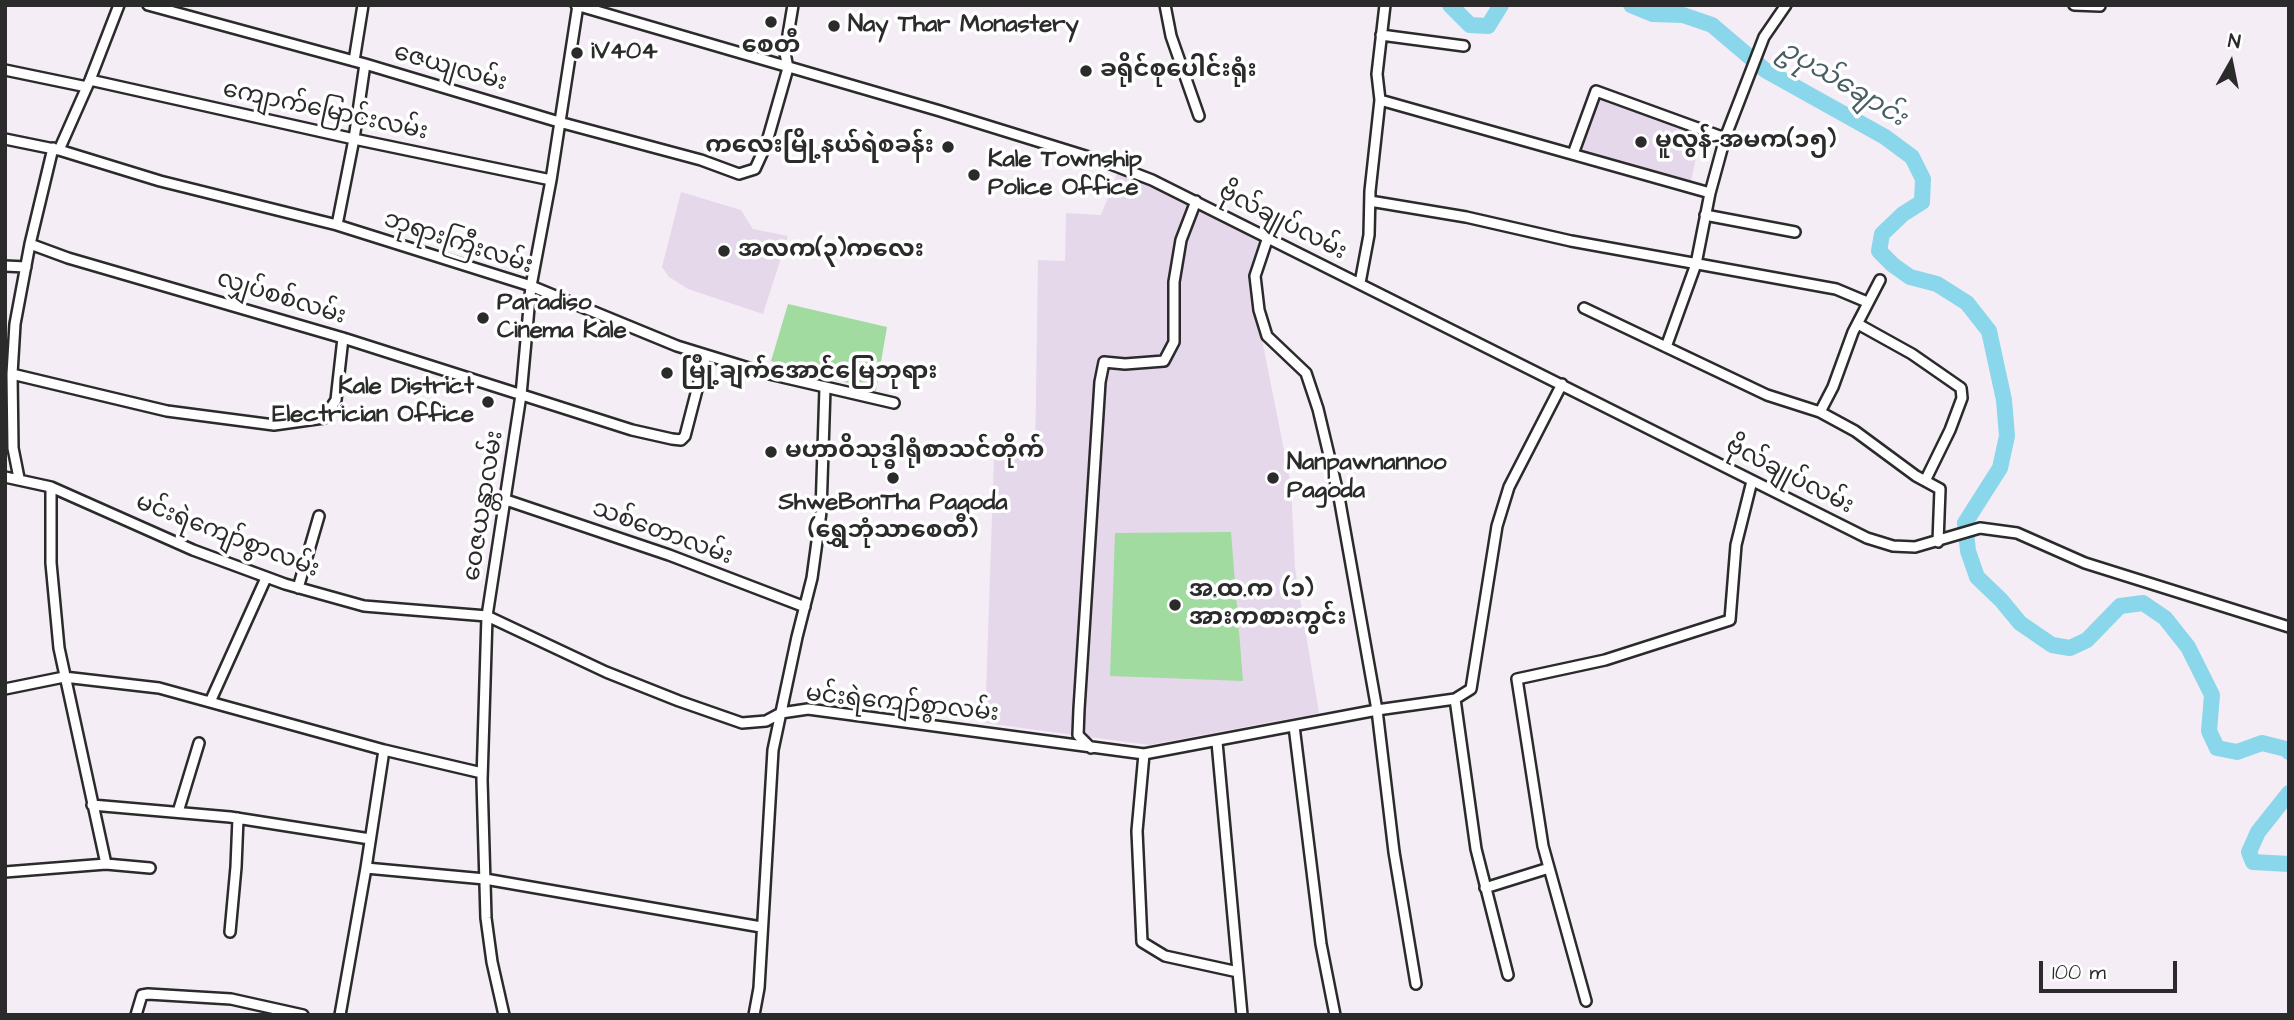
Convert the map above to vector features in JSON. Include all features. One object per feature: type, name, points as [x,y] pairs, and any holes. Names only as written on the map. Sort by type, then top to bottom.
[{"type":"street","points":[[19,478],[13,448],[12,374],[15,324],[30,244],[56,149],[89,83],[119,5]]},
{"type":"street","name":"ဇေယျလမ်း","points":[[148,5],[701,160],[739,174],[755,169],[766,145],[788,68]]},
{"type":"street","points":[[354,61],[363,5]]},
{"type":"street","name":"ဗိုလ်ချုပ်လမ်း","points":[[577,5],[1108,163],[1152,180],[1848,530],[1885,544],[1915,547],[1980,528],[2017,533],[2085,563],[2289,627]]},
{"type":"street","name":"ဝေဇယန္တာလမ်း","points":[[504,1015],[492,962],[486,918],[482,773],[487,616],[521,395],[531,286],[551,180],[577,5]]},
{"type":"street","points":[[788,68],[785,53],[793,5]]},
{"type":"street","points":[[1165,5],[1171,36],[1199,116]]},
{"type":"street","points":[[1360,284],[1369,235],[1380,100],[1377,74],[1385,5]]},
{"type":"street","points":[[1666,347],[1696,264],[1710,193],[1725,138],[1764,37],[1786,5]]},
{"type":"street","points":[[2074,5],[2100,6]]},
{"type":"street","points":[[1381,35],[1464,46]]},
{"type":"street","points":[[337,225],[365,64]]},
{"type":"street","name":"ကျောက်မြောင်းလမ်း","points":[[5,70],[89,83],[551,180]]},
{"type":"street","points":[[1573,154],[1595,91],[1725,138]]},
{"type":"street","points":[[1380,100],[1710,193]]},
{"type":"street","name":"ဘုရားကြီးလမ်း","points":[[5,138],[56,149],[160,181],[337,225],[531,286],[677,346],[765,373],[894,403]]},
{"type":"street","points":[[1091,748],[1078,735],[1102,372],[1104,362],[1125,364],[1164,361],[1174,342],[1174,282],[1181,240],[1196,201]]},
{"type":"street","points":[[1370,201],[1836,289],[1867,302]]},
{"type":"street","points":[[1705,215],[1795,232]]},
{"type":"street","points":[[1268,237],[1255,276],[1259,310],[1267,336],[1306,373],[1318,409],[1354,575],[1377,710],[1394,852],[1416,984]]},
{"type":"street","name":"လျှပ်စစ်လမ်း","points":[[30,244],[68,258],[343,338],[632,430],[681,440],[685,436],[706,355]]},
{"type":"street","points":[[5,266],[26,267]]},
{"type":"street","points":[[1820,412],[1833,387],[1867,302],[1880,280]]},
{"type":"street","points":[[1584,308],[1768,395],[1820,412],[1855,430],[1940,489],[1938,542]]},
{"type":"street","points":[[1858,324],[1912,354],[1961,388],[1962,398],[1950,430],[1925,481]]},
{"type":"street","points":[[12,374],[167,411],[274,425],[286,424],[324,418],[336,400],[343,338]]},
{"type":"street","points":[[1508,975],[1476,849],[1455,699],[1471,689],[1497,526],[1510,487],[1562,384]]},
{"type":"street","points":[[754,1015],[759,988],[773,750],[812,578],[821,512],[825,387]]},
{"type":"street","points":[[5,456],[13,448]]},
{"type":"street","name":"မင်းရဲကျော်စွာလမ်း","points":[[5,477],[51,487],[193,550],[298,588],[364,606],[487,616],[606,672],[742,723],[766,721],[781,713],[808,709],[1144,754],[1377,710],[1455,699]]},
{"type":"street","points":[[1586,1001],[1543,846],[1517,679],[1605,660],[1730,620],[1735,545],[1752,481]]},
{"type":"street","points":[[51,487],[51,563],[59,649],[106,864]]},
{"type":"street","name":"သစ်တောလမ်း","points":[[506,500],[669,555],[805,607]]},
{"type":"street","points":[[298,588],[319,516]]},
{"type":"street","points":[[210,702],[266,578]]},
{"type":"street","points":[[5,689],[64,677],[159,688],[384,750],[482,773]]},
{"type":"street","points":[[1294,726],[1321,944],[1335,1015]]},
{"type":"street","points":[[1217,742],[1242,1015]]},
{"type":"street","points":[[178,812],[199,743]]},
{"type":"street","points":[[340,1015],[384,750]]},
{"type":"street","points":[[1144,754],[1137,831],[1142,942],[1165,956],[1238,972]]},
{"type":"street","points":[[92,805],[238,818],[370,839]]},
{"type":"street","points":[[230,932],[238,818]]},
{"type":"street","points":[[5,872],[106,864],[150,868]]},
{"type":"street","points":[[366,868],[485,879],[761,927]]},
{"type":"street","points":[[1485,888],[1549,868]]},
{"type":"street","points":[[136,1015],[142,995],[148,993],[231,999],[303,1015]]},
{"type":"shaded area","name":"မူလွန်-အမက(၁၅)","points":[[1597,95],[1701,135],[1690,185],[1580,150]]},
{"type":"shaded area","points":[[1118,171],[1261,241],[1249,274],[1291,485],[1295,568],[1319,713],[1149,745],[985,723],[994,456],[1035,458],[1038,260],[1065,261],[1066,213],[1101,215]]},
{"type":"shaded area","name":"အလက(၃)ကလေး","points":[[681,192],[741,210],[753,229],[788,236],[763,314],[688,289],[669,277],[662,267]]},
{"type":"green space","points":[[788,304],[887,327],[876,391],[771,361]]},
{"type":"green space","name":"အ.ထ.က (၁) အားကစားကွင်း","points":[[1231,532],[1243,681],[1110,676],[1115,533]]},
{"type":"waterway","name":"ဥပုသ်ချောင်း","points":[[1450,5],[1470,25],[1488,26],[1501,5]]},
{"type":"waterway","name":"ဥပုသ်ချောင်း","points":[[1631,5],[1653,14],[1683,15],[1712,25],[1765,70],[1885,137],[1912,157],[1923,179],[1922,202],[1903,214],[1882,234],[1879,251],[1910,277],[1937,284],[1967,303],[1989,331],[2004,400],[2007,436],[2000,468],[1965,523],[1968,551],[1977,577],[2020,623],[2052,645],[2070,648],[2087,640],[2120,606],[2143,603],[2165,618],[2188,647],[2212,695],[2209,731],[2217,748],[2237,752],[2262,743],[2289,752]]},
{"type":"waterway","name":"ဥပုသ်ချောင်း","points":[[2289,793],[2258,832],[2249,852],[2253,862],[2289,864]]},
{"type":"place","name":"စေတီ","points":[[771,22]]},
{"type":"place","name":"Nay Thar Monastery","points":[[834,26]]},
{"type":"place","name":"iV404","points":[[577,53]]},
{"type":"place","name":"ခရိုင်စုပေါင်းရုံး","points":[[1086,71]]},
{"type":"place","name":"မူလွန်-အမက(၁၅)","points":[[1641,142]]},
{"type":"place","name":"ကလေးမြို့နယ်ရဲစခန်း","points":[[948,147]]},
{"type":"place","name":"Kale Township Police Office","points":[[974,175]]},
{"type":"place","name":"အလက(၃)ကလေး","points":[[724,251]]},
{"type":"place","name":"Paradiso Cinema Kale","points":[[483,318]]},
{"type":"place","name":"မြို့ချက်အောင်မြေဘုရား","points":[[667,373]]},
{"type":"place","name":"Kale District Electrician Office","points":[[488,402]]},
{"type":"place","name":"မဟာဝိသုဒ္ဓါရုံစာသင်တိုက်","points":[[771,452]]},
{"type":"place","name":"ShweBonTha Pagoda (ရွှေဘုံသာစေတီ)","points":[[893,478]]},
{"type":"place","name":"Nanpawnannoo Pagoda","points":[[1273,478]]},
{"type":"place","name":"အ.ထ.က (၁) အားကစားကွင်း","points":[[1175,605]]}]
